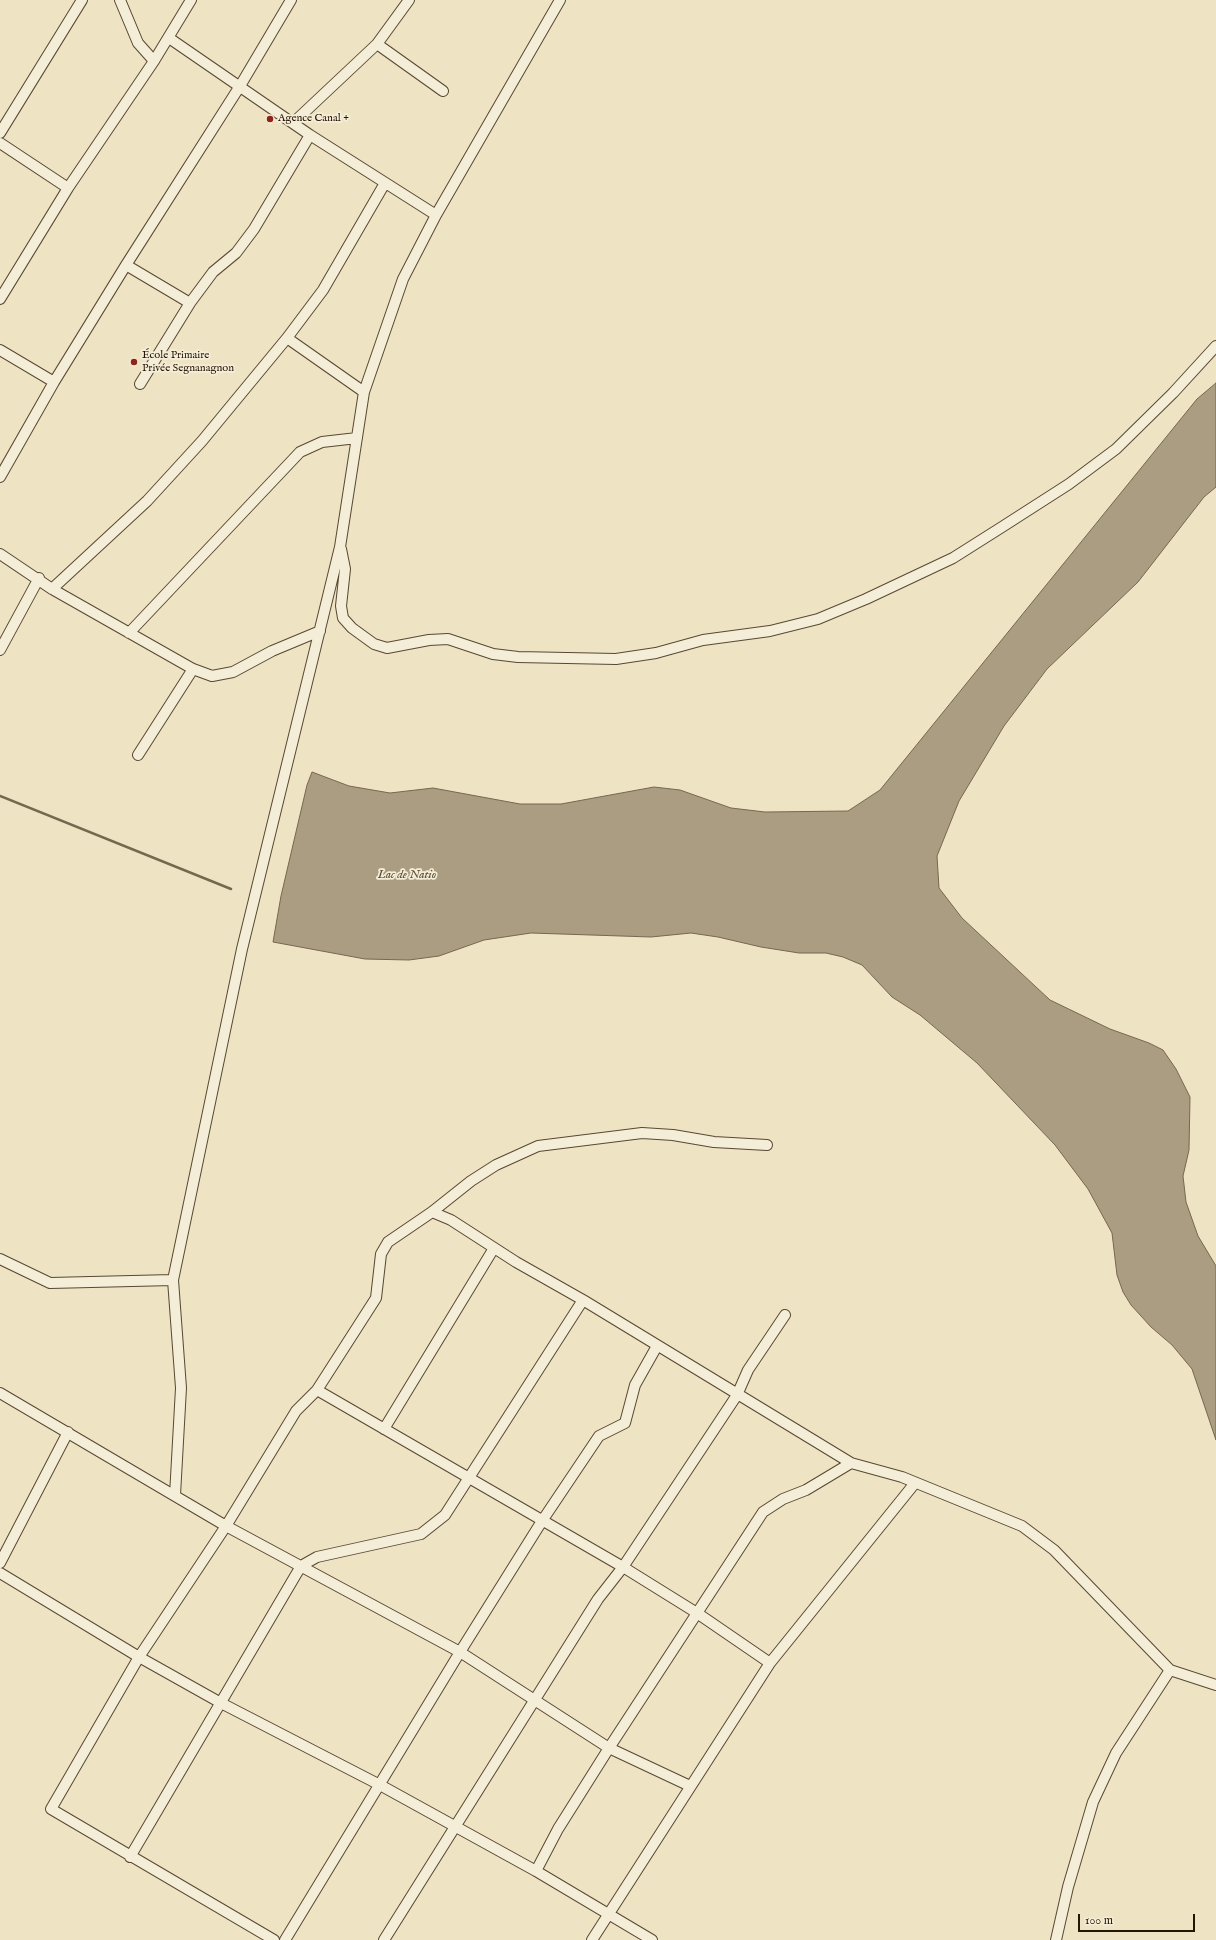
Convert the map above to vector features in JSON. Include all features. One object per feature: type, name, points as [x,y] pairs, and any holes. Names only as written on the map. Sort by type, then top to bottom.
[{"type":"street","points":[[0,133],[82,0]]},
{"type":"street","points":[[120,0],[138,43],[154,61]]},
{"type":"street","points":[[0,299],[68,188],[154,61],[191,0]]},
{"type":"street","points":[[0,478],[54,382],[126,265],[240,86],[291,0]]},
{"type":"street","points":[[292,123],[377,44],[409,0]]},
{"type":"street","points":[[175,1495],[181,1388],[173,1280],[242,949],[340,547],[364,392],[404,280],[436,214],[560,0]]},
{"type":"street","points":[[169,38],[310,135],[436,214]]},
{"type":"street","points":[[377,44],[443,91]]},
{"type":"street","points":[[140,384],[190,303],[213,272],[236,252],[254,229],[310,135]]},
{"type":"street","points":[[0,143],[68,188]]},
{"type":"street","points":[[52,589],[147,501],[202,441],[287,338],[323,290],[385,183]]},
{"type":"street","points":[[126,265],[190,303]]},
{"type":"street","points":[[287,338],[364,392]]},
{"type":"street","points":[[340,547],[344,559],[345,569],[341,606],[343,618],[352,628],[374,644],[387,648],[429,640],[448,639],[493,654],[518,657],[616,658],[656,652],[703,640],[770,631],[818,619],[866,599],[953,558],[1002,527],[1069,484],[1116,449],[1173,393],[1216,346]]},
{"type":"street","points":[[0,350],[54,382]]},
{"type":"street","points":[[129,633],[300,452],[322,442],[357,438]]},
{"type":"street","points":[[0,554],[38,578],[52,589],[193,669],[212,676],[233,672],[272,651],[320,630]]},
{"type":"street","points":[[0,650],[38,578]]},
{"type":"street","points":[[138,755],[193,669]]},
{"type":"street","points":[[274,1940],[130,1857],[51,1808],[139,1657],[226,1526],[296,1410],[317,1390],[376,1298],[381,1254],[388,1242],[432,1212],[471,1181],[496,1164],[538,1146],[642,1133],[714,1142],[767,1145]]},
{"type":"street","points":[[432,1212],[451,1220],[494,1248],[583,1300],[851,1463],[902,1477],[1022,1526],[1048,1545],[1170,1670],[1216,1685]]},
{"type":"street","points":[[384,1429],[494,1248]]},
{"type":"street","points":[[0,1259],[50,1283],[173,1280]]},
{"type":"street","points":[[130,1857],[301,1566],[318,1557],[421,1534],[445,1515],[470,1479],[583,1300]]},
{"type":"street","points":[[384,1940],[454,1826],[598,1599],[623,1567],[737,1395],[748,1370],[786,1315]]},
{"type":"street","points":[[285,1940],[460,1652],[542,1521],[599,1436],[625,1423],[635,1386],[657,1346]]},
{"type":"street","points":[[317,1390],[623,1567],[697,1613],[770,1663]]},
{"type":"street","points":[[0,1393],[226,1526],[460,1652],[609,1748],[690,1786]]},
{"type":"street","points":[[0,1563],[68,1432]]},
{"type":"street","points":[[536,1871],[558,1829],[609,1748],[763,1512],[783,1499],[806,1490],[851,1463]]},
{"type":"street","points":[[592,1940],[770,1663],[915,1483]]},
{"type":"street","points":[[0,1573],[139,1657],[221,1702],[380,1785],[536,1871],[652,1940]]},
{"type":"street","points":[[1056,1940],[1068,1887],[1093,1802],[1116,1753],[1170,1670]]},
{"type":"water","name":"Lac de Natio","points":[[1216,383],[1216,487],[1204,497],[1138,582],[1047,669],[1004,726],[959,801],[937,856],[939,888],[962,918],[1050,1000],[1110,1029],[1149,1043],[1163,1050],[1176,1069],[1190,1097],[1189,1150],[1183,1176],[1186,1202],[1198,1236],[1216,1266],[1216,1440],[1192,1369],[1172,1345],[1151,1327],[1131,1305],[1123,1292],[1117,1275],[1112,1233],[1088,1189],[1055,1145],[977,1063],[920,1015],[892,997],[862,965],[843,957],[826,953],[799,953],[691,933],[651,937],[531,933],[484,940],[439,956],[409,960],[365,959],[273,942],[281,896],[307,785],[312,772],[349,786],[390,793],[433,788],[520,804],[561,804],[654,787],[680,790],[731,808],[765,812],[848,811],[880,790],[1197,399]]},
{"type":"waterway","points":[[0,796],[231,889]]},
{"type":"place","name":"Agence Canal +","points":[[270,119]]},
{"type":"place","name":"École Primaire Privée Segnanagnon","points":[[134,362]]}]
